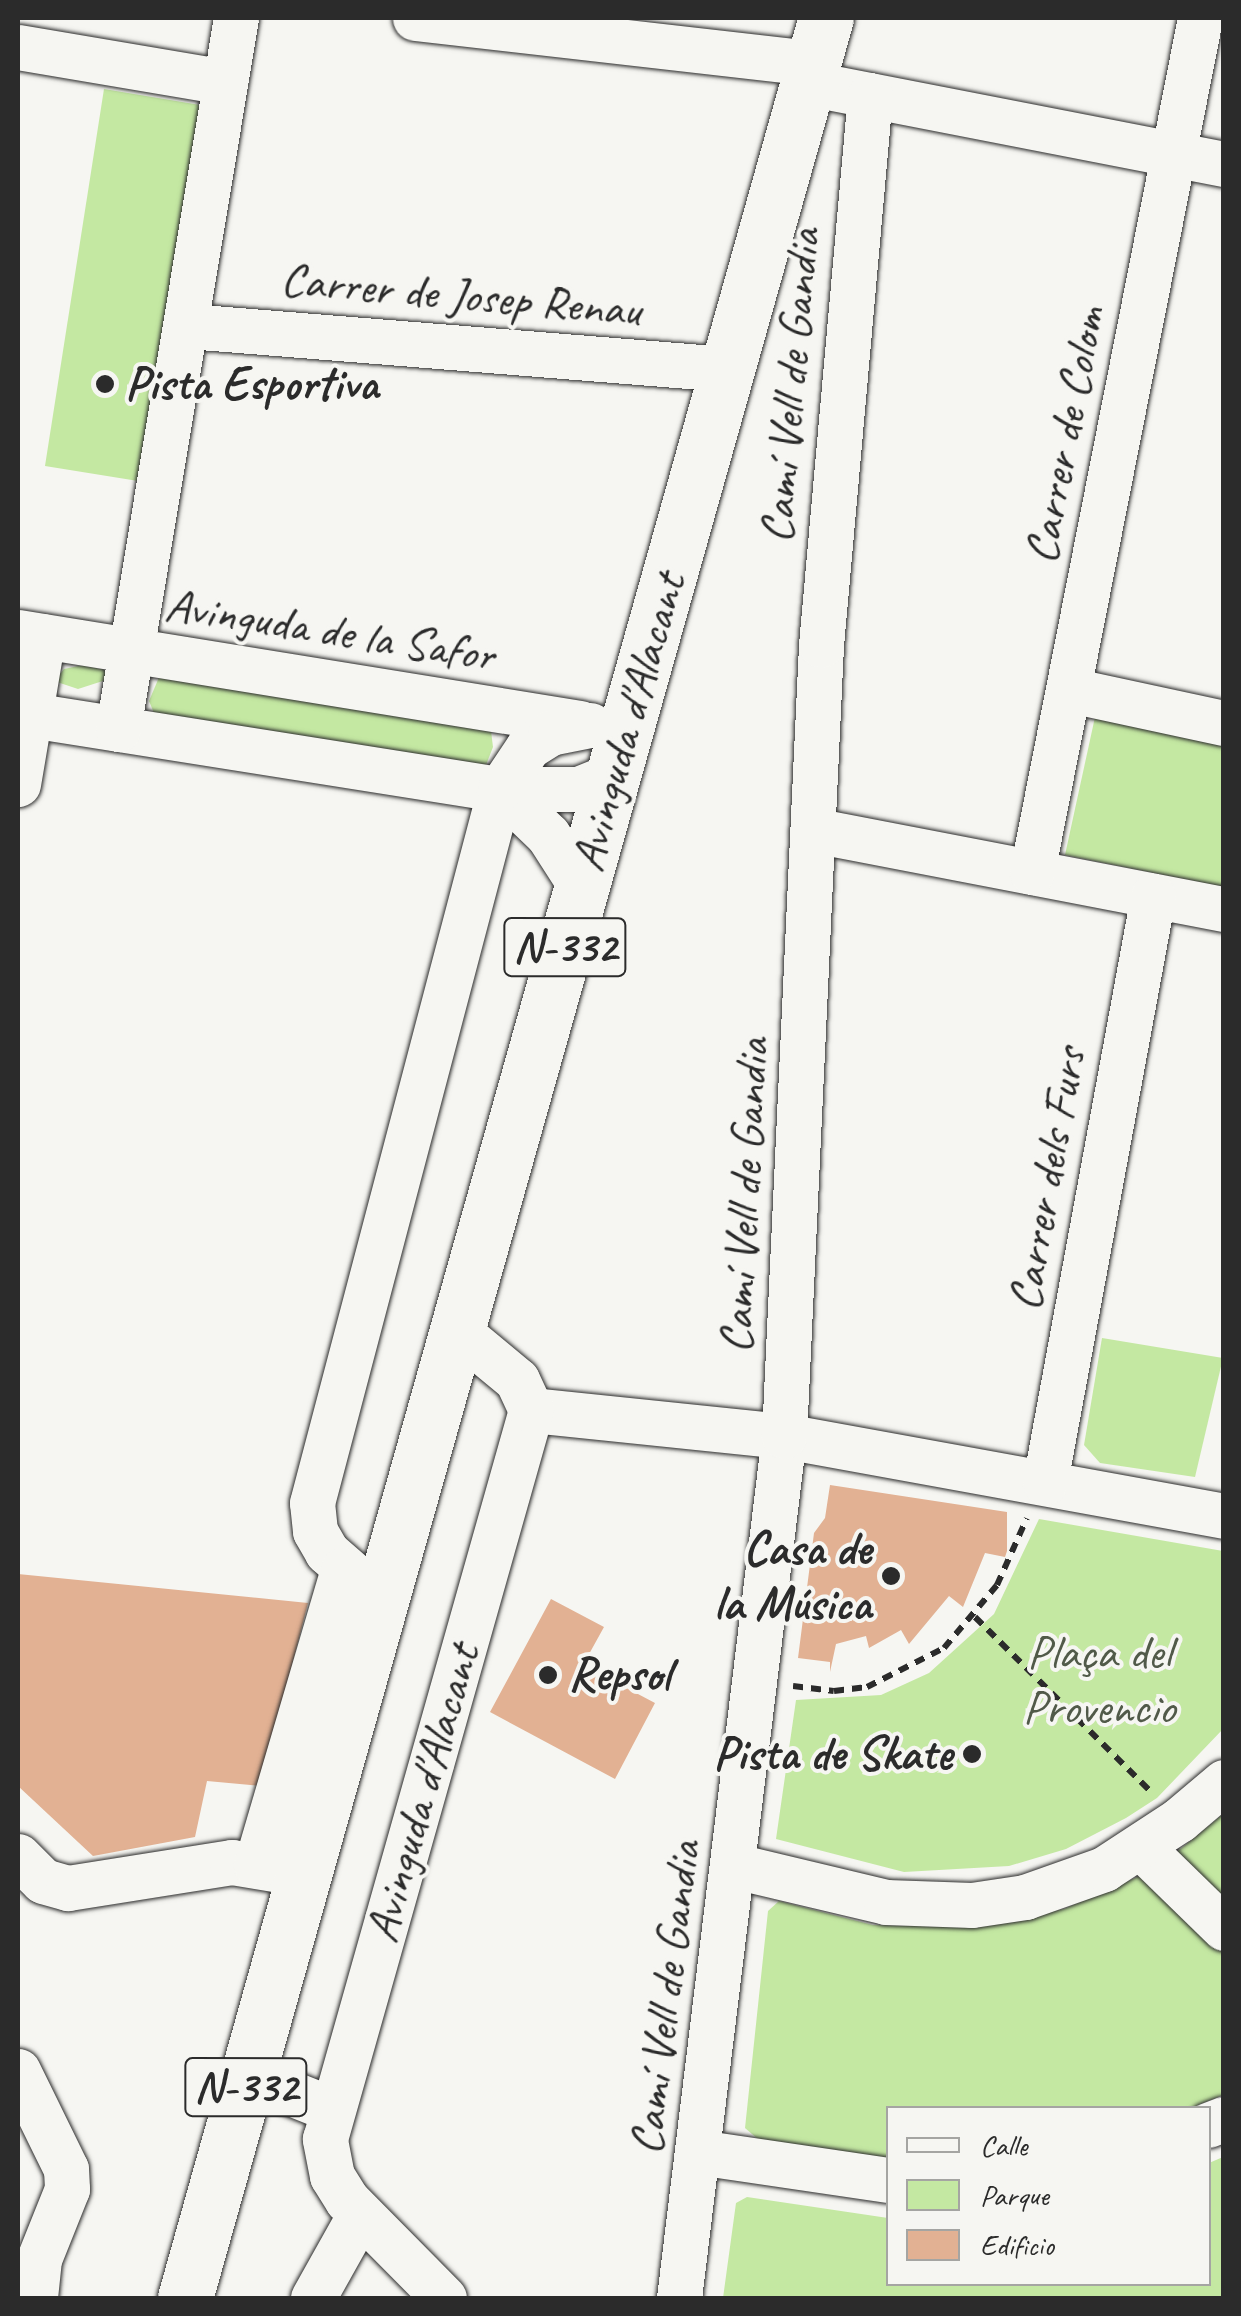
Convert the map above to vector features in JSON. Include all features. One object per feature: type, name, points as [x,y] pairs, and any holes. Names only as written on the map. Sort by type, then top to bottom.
[{"type":"highway","name":"Avinguda d'Alacant","points":[[186,2298],[248,2076],[279,1870],[362,1585],[458,1331],[582,888],[610,744],[726,370],[815,55]]},
{"type":"street","points":[[118,729],[188,326],[236,18]]},
{"type":"street","points":[[416,18],[815,55],[870,95],[1224,164]]},
{"type":"street","name":"Carrer de Colom","points":[[1032,872],[1200,18]]},
{"type":"street","points":[[18,47],[225,82]]},
{"type":"street","name":"Camí Vell de Gandia","points":[[679,2298],[735,1866],[784,1436],[821,645],[870,95]]},
{"type":"street","name":"Carrer de Josep Renau","points":[[188,326],[726,370]]},
{"type":"street","points":[[18,784],[30,634]]},
{"type":"street","name":"Avinguda de la Safor","points":[[30,634],[610,744]]},
{"type":"street","points":[[1070,690],[1224,723]]},
{"type":"street","points":[[24,714],[500,789],[578,789],[610,744]]},
{"type":"street","name":"Avinguda d'Alacant","points":[[362,1585],[316,1531],[312,1503],[500,789],[528,747],[550,733],[610,744]]},
{"type":"street","points":[[500,789],[548,834],[582,888]]},
{"type":"street","points":[[813,830],[1224,909]]},
{"type":"street","name":"Carrer dels Furs","points":[[1040,1482],[1153,896]]},
{"type":"street","points":[[458,1331],[518,1380],[531,1410],[784,1436],[1224,1516]]},
{"type":"street","name":"Avinguda d'Alacant","points":[[360,2214],[332,2176],[325,2139],[331,2109],[531,1410]]},
{"type":"street","points":[[735,1866],[844,1895],[972,1905],[1070,1883],[1141,1847],[1221,1790]]},
{"type":"street","points":[[1141,1847],[1224,1928]]},
{"type":"street","points":[[18,1856],[43,1880],[68,1888],[232,1862],[279,1870]]},
{"type":"street","points":[[18,2071],[66,2169],[67,2189],[39,2259],[35,2298]]},
{"type":"street","points":[[248,2076],[331,2109]]},
{"type":"street","points":[[698,2152],[886,2180]]},
{"type":"street","points":[[313,2298],[360,2214],[444,2298]]},
{"type":"path","points":[[757,1682],[834,1692],[867,1687],[944,1648],[975,1617],[1016,1548],[1040,1482]]},
{"type":"path","points":[[975,1617],[1179,1820]]},
{"type":"green space","points":[[104,89],[200,105],[138,481],[45,466]]},
{"type":"green space","points":[[83,665],[109,671],[109,679],[78,689],[54,681],[64,669]]},
{"type":"green space","points":[[160,675],[491,731],[493,747],[486,765],[154,713],[149,701]]},
{"type":"green space","points":[[1095,717],[1223,744],[1223,887],[1065,855]]},
{"type":"green space","points":[[1102,1338],[1223,1358],[1195,1477],[1100,1463],[1084,1445]]},
{"type":"green space","name":"Plaça del Provencio","points":[[1039,1519],[1223,1551],[1223,1729],[1157,1798],[1126,1818],[1066,1849],[1009,1866],[904,1872],[776,1839],[796,1700],[881,1695],[929,1673],[994,1614]]},
{"type":"green space","points":[[1223,1814],[1223,1915],[1167,1860]]},
{"type":"green space","points":[[1151,1871],[1223,1942],[1223,2095],[1196,2106],[886,2106],[886,2160],[759,2140],[745,2128],[768,1911],[779,1901],[873,1925],[970,1927],[1064,1909]]},
{"type":"green space","points":[[1223,2157],[1223,2298],[723,2298],[736,2203],[747,2197],[886,2218],[886,2286],[1211,2286],[1211,2162]]},
{"type":"building","name":"Casa de la Música","points":[[830,1485],[1007,1512],[1005,1557],[985,1553],[963,1607],[949,1596],[909,1644],[901,1630],[869,1648],[866,1636],[836,1644],[830,1672],[830,1662],[798,1658],[814,1533],[825,1518]]},
{"type":"building","points":[[18,1574],[308,1603],[261,1786],[207,1781],[195,1837],[93,1856],[18,1786]]},
{"type":"building","points":[[551,1599],[604,1627],[583,1665],[655,1703],[615,1779],[490,1712]]},
{"type":"place","name":"Pista Esportiva","points":[[105,384]]},
{"type":"place","name":"Casa de la Música","points":[[891,1576]]},
{"type":"place","name":"Repsol","points":[[548,1675]]},
{"type":"place","name":"Pista de Skate","points":[[972,1754]]}]
